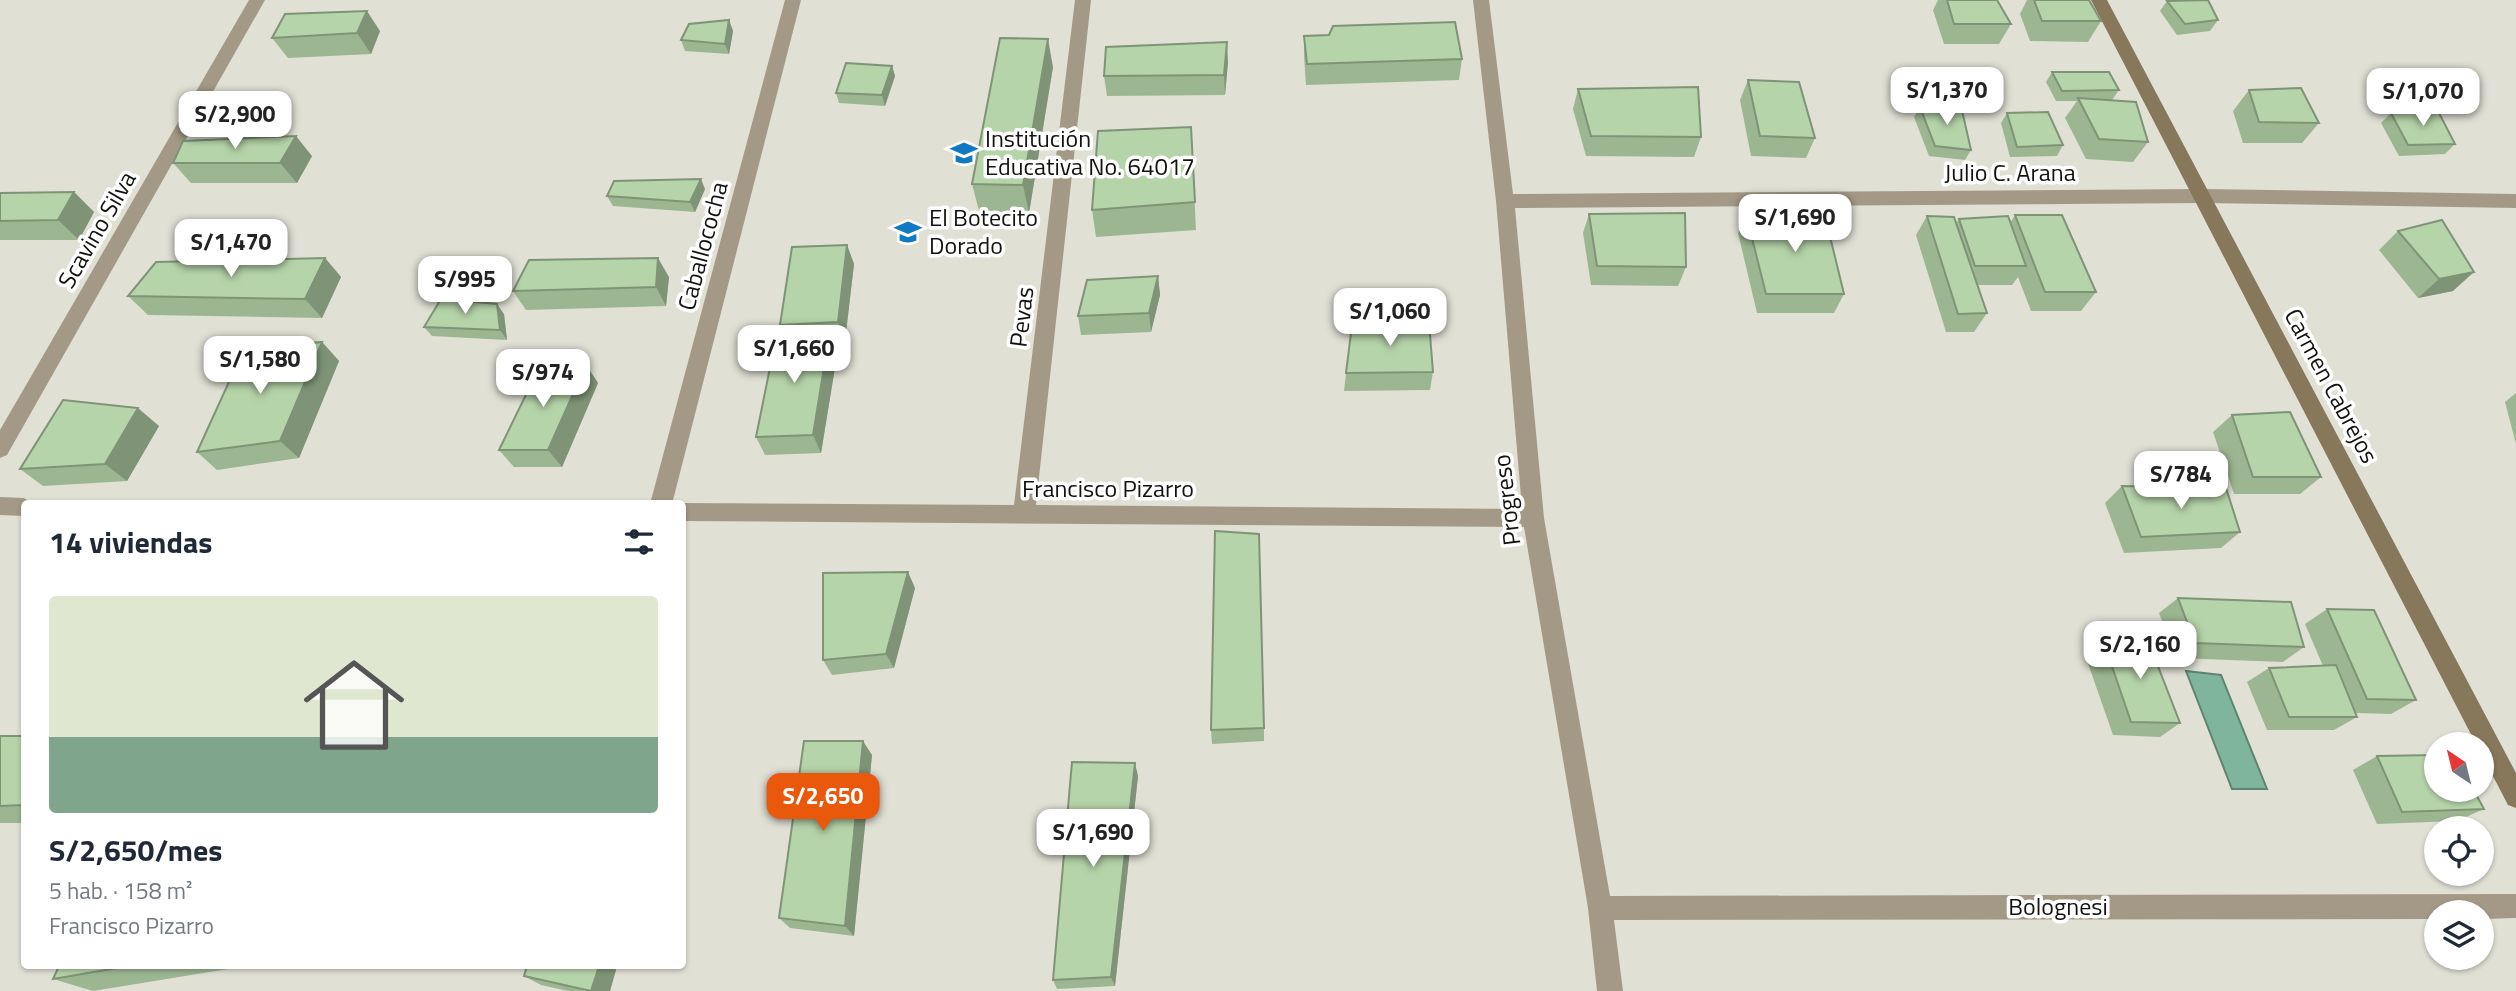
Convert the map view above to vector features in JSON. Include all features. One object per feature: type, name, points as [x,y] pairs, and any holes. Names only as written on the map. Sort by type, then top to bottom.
[{"type":"street","name":"Scavino Silva","points":[[0,449],[257,0]]},
{"type":"street","name":"Caballococha","points":[[662,500],[793,0]]},
{"type":"street","name":"Pevas","points":[[1024,514],[1083,0]]},
{"type":"street","name":"Progreso","points":[[1481,0],[1505,201],[1533,518],[1600,908],[1610,991]]},
{"type":"street","name":"Carmen Cabrejos","points":[[2099,0],[2516,797]]},
{"type":"street","name":"Julio C. Arana","points":[[1505,201],[2202,196],[2516,201]]},
{"type":"street","points":[[0,506],[21,506]]},
{"type":"street","name":"Francisco Pizarro","points":[[686,512],[1533,518]]},
{"type":"street","name":"Bolognesi","points":[[1600,908],[2516,906]]},
{"type":"shaded area","points":[[2186,671],[2221,675],[2267,789],[2232,789]]},
{"type":"building","points":[[1947,0],[1997,0],[2011,24],[1954,24]]},
{"type":"building","points":[[2034,0],[2089,0],[2101,21],[2042,21]]},
{"type":"building","points":[[2208,0],[2218,20],[2185,24],[2167,1]]},
{"type":"building","points":[[367,11],[357,33],[272,38],[285,14]]},
{"type":"building","points":[[729,20],[725,44],[681,40],[689,24]]},
{"type":"building","points":[[1455,22],[1462,59],[1307,64],[1304,36],[1329,35],[1333,26]]},
{"type":"building","points":[[1000,38],[1048,39],[1023,185],[972,184]]},
{"type":"building","points":[[1227,42],[1224,75],[1104,76],[1106,47]]},
{"type":"building","points":[[846,63],[892,66],[882,95],[836,93]]},
{"type":"building","points":[[2052,72],[2109,72],[2119,90],[2062,91]]},
{"type":"building","points":[[1748,80],[1799,82],[1815,138],[1760,136]]},
{"type":"building","points":[[1698,87],[1701,137],[1591,136],[1578,89]]},
{"type":"building","points":[[2301,88],[2319,123],[2259,122],[2249,90]]},
{"type":"building","points":[[2078,98],[2136,102],[2148,142],[2099,139]]},
{"type":"building","points":[[1961,106],[1971,150],[1935,146],[1920,107]]},
{"type":"building","points":[[2438,111],[2455,144],[2408,145],[2391,113]]},
{"type":"building","points":[[2048,112],[2063,145],[2017,147],[2007,113]]},
{"type":"building","points":[[1191,127],[1195,202],[1092,210],[1098,131]]},
{"type":"building","points":[[296,136],[280,163],[173,163],[183,141]]},
{"type":"building","points":[[701,179],[690,202],[607,196],[614,181]]},
{"type":"building","points":[[74,192],[58,220],[0,221],[0,193]]},
{"type":"building","points":[[1685,213],[1686,267],[1597,266],[1589,214]]},
{"type":"building","points":[[1746,214],[1825,216],[1844,294],[1766,294]]},
{"type":"building","points":[[2015,215],[2062,215],[2096,292],[2045,292]]},
{"type":"building","points":[[1927,216],[1954,217],[1987,313],[1958,314]]},
{"type":"building","points":[[2008,216],[2026,266],[1975,266],[1959,219]]},
{"type":"building","points":[[2442,220],[2474,272],[2439,279],[2398,231]]},
{"type":"building","points":[[847,245],[838,322],[780,325],[792,247]]},
{"type":"building","points":[[325,258],[305,299],[128,296],[156,262]]},
{"type":"building","points":[[658,258],[656,287],[513,291],[529,260]]},
{"type":"building","points":[[1158,276],[1149,313],[1078,316],[1087,280]]},
{"type":"building","points":[[441,299],[497,304],[500,330],[424,327]]},
{"type":"building","points":[[1429,322],[1433,372],[1346,373],[1352,325]]},
{"type":"building","points":[[830,331],[813,435],[756,437],[777,333]]},
{"type":"building","points":[[322,342],[280,441],[197,452],[244,349]]},
{"type":"building","points":[[586,365],[548,450],[499,450],[539,368]]},
{"type":"building","points":[[63,400],[138,408],[105,464],[20,469]]},
{"type":"building","points":[[2290,412],[2321,477],[2253,477],[2232,415]]},
{"type":"building","points":[[2122,486],[2226,488],[2240,532],[2141,537]]},
{"type":"building","points":[[1215,531],[1259,534],[1264,728],[1211,730]]},
{"type":"building","points":[[908,572],[886,654],[823,660],[823,573]]},
{"type":"building","points":[[2178,598],[2291,602],[2304,647],[2195,643]]},
{"type":"building","points":[[2327,609],[2374,610],[2416,700],[2367,699]]},
{"type":"building","points":[[2102,637],[2147,638],[2180,723],[2131,722]]},
{"type":"building","points":[[2336,665],[2357,717],[2289,717],[2269,668]]},
{"type":"building","points":[[0,736],[21,736],[21,805],[0,806]]},
{"type":"building","points":[[804,741],[863,741],[845,926],[779,918]]},
{"type":"building","points":[[2424,755],[2424,802],[2480,802],[2484,809],[2402,812],[2377,756]]},
{"type":"building","points":[[1072,762],[1135,763],[1111,977],[1053,980]]},
{"type":"building","points":[[58,969],[111,969],[53,979]]},
{"type":"building","points":[[526,969],[598,969],[591,991],[524,976]]},
{"type":"place","name":"Institución Educativa No. 64017","points":[[964,153]]},
{"type":"place","name":"El Botecito Dorado","points":[[908,232]]}]
